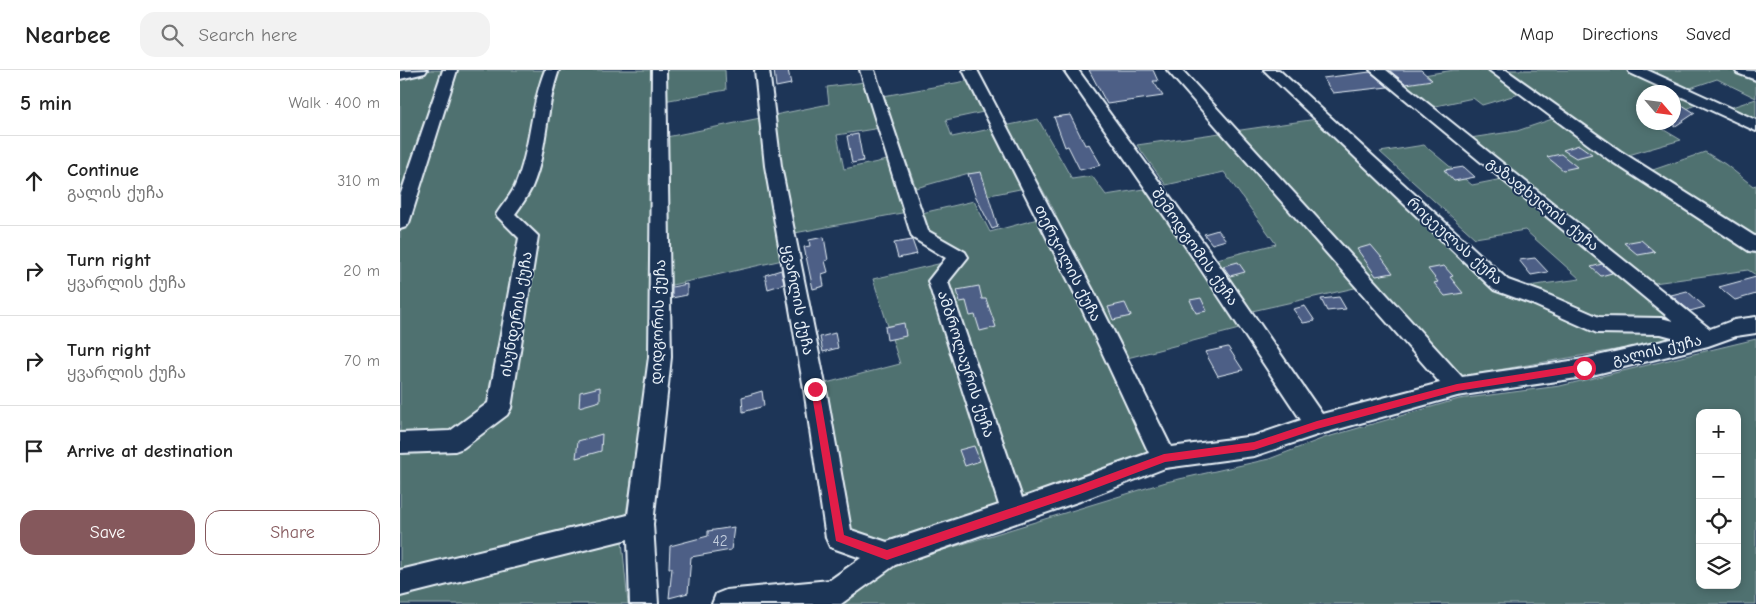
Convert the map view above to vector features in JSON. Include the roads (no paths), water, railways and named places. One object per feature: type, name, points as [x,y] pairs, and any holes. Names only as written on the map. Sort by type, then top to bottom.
[{"type":"street","points":[[400,75],[420,70]]},
{"type":"street","points":[[400,223],[450,70]]},
{"type":"street","name":"ისუნდერის ქუჩა","points":[[400,443],[455,441],[499,408],[529,236],[505,215],[525,183],[545,85],[552,70]]},
{"type":"street","name":"დიდგორის ქუჩა","points":[[644,604],[640,524],[660,356],[659,70]]},
{"type":"street","name":"ყვარლის ქუჩა","points":[[762,70],[773,166],[815,389],[839,538],[887,555]]},
{"type":"street","name":"ამბროლაურის ქუჩა","points":[[867,70],[920,234],[958,257],[938,281],[1014,511]]},
{"type":"street","name":"თერჯოლის ქუჩა","points":[[970,70],[1086,296],[1164,458]]},
{"type":"street","name":"შემოდგომის ქუჩა","points":[[1071,70],[1201,254],[1317,425]]},
{"type":"street","points":[[1174,70],[1457,388]]},
{"type":"street","name":"რიცეულას ქუჩა","points":[[1271,70],[1501,285],[1537,298],[1597,325],[1661,326],[1708,338]]},
{"type":"street","name":"გაზაფხულის ქუჩა","points":[[1377,70],[1708,338]]},
{"type":"street","points":[[1496,70],[1614,155],[1756,246]]},
{"type":"street","points":[[1635,70],[1756,126]]},
{"type":"street","points":[[1742,70],[1756,76]]},
{"type":"street","name":"გალის ქუჩა","points":[[726,604],[835,594],[887,555],[1080,490],[1164,458],[1254,446],[1317,425],[1457,388],[1584,368],[1708,338],[1734,328],[1756,324]]},
{"type":"street","points":[[400,583],[640,524]]}]
